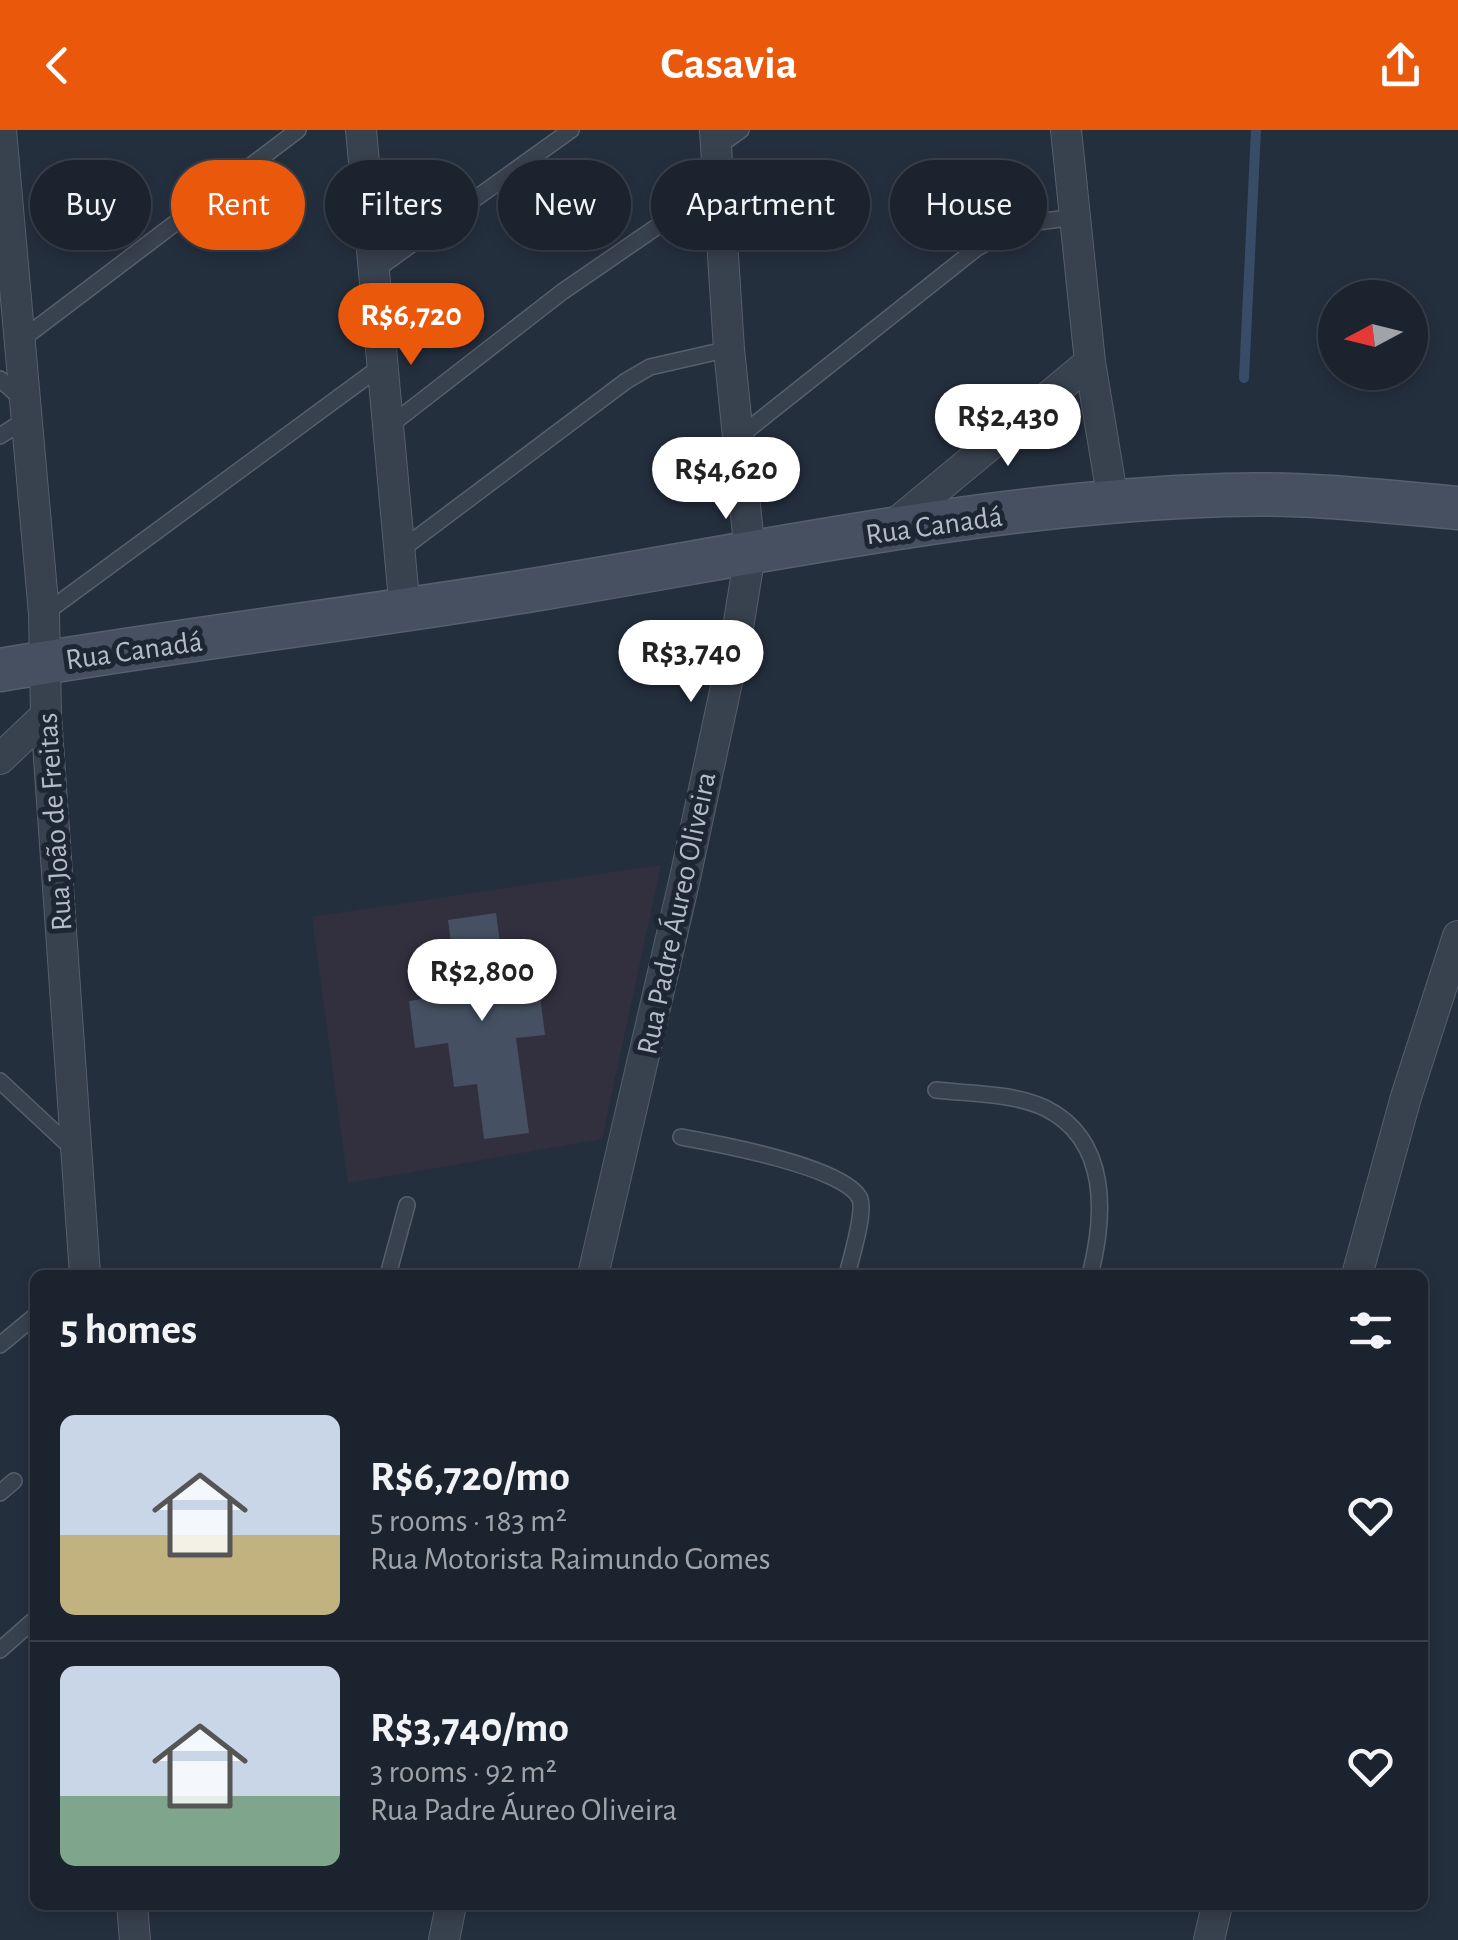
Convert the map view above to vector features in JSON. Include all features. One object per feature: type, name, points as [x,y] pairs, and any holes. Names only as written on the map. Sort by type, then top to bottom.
[{"type":"street","name":"Rua João de Freitas","points":[[1,130],[8,294],[21,340],[44,614],[46,715],[85,1270]]},
{"type":"street","points":[[361,130],[405,611]]},
{"type":"street","points":[[1066,130],[1090,362],[1113,500]]},
{"type":"street","name":"Rua Padre Áureo Oliveira","points":[[594,1270],[693,841],[736,640],[750,554],[723,250]]},
{"type":"street","points":[[887,530],[1090,362]]},
{"type":"street","name":"Rua Canadá","points":[[0,670],[405,611],[887,530],[1113,500],[1249,494],[1458,508]]},
{"type":"street","points":[[0,760],[46,715]]},
{"type":"street","points":[[1359,1270],[1406,1097],[1458,936]]},
{"type":"street","points":[[132,1910],[134,1940]]},
{"type":"street","points":[[444,1940],[451,1910]]},
{"type":"street","points":[[1209,1940],[1216,1910]]},
{"type":"lane","points":[[21,340],[298,130]]},
{"type":"lane","points":[[715,139],[741,130]]},
{"type":"lane","points":[[373,272],[566,131]]},
{"type":"lane","points":[[740,436],[978,248],[1023,224],[1075,216]]},
{"type":"lane","points":[[386,429],[562,292],[651,231]]},
{"type":"lane","points":[[398,552],[626,381],[650,367],[729,350]]},
{"type":"lane","points":[[44,614],[380,368]]},
{"type":"lane","points":[[0,379],[27,410],[0,436]]},
{"type":"lane","points":[[0,1081],[76,1152]]},
{"type":"lane","points":[[936,1090],[1024,1101],[1069,1124],[1090,1157],[1100,1191],[1100,1236],[1091,1270]]},
{"type":"lane","points":[[681,1137],[786,1160],[854,1190],[861,1206],[848,1270]]},
{"type":"lane","points":[[389,1270],[407,1204]]},
{"type":"lane","points":[[0,1345],[30,1320]]},
{"type":"lane","points":[[0,1493],[14,1481]]},
{"type":"lane","points":[[0,1650],[30,1623]]},
{"type":"shaded area","points":[[661,865],[602,1139],[348,1183],[312,917]]},
{"type":"building","points":[[496,913],[505,980],[512,979],[513,986],[527,984],[527,990],[539,988],[545,1035],[516,1038],[529,1133],[484,1139],[477,1084],[454,1087],[448,1043],[415,1048],[409,1001],[435,997],[433,981],[450,978],[453,994],[458,994],[448,920]]},
{"type":"waterway","points":[[1244,378],[1256,130]]}]
